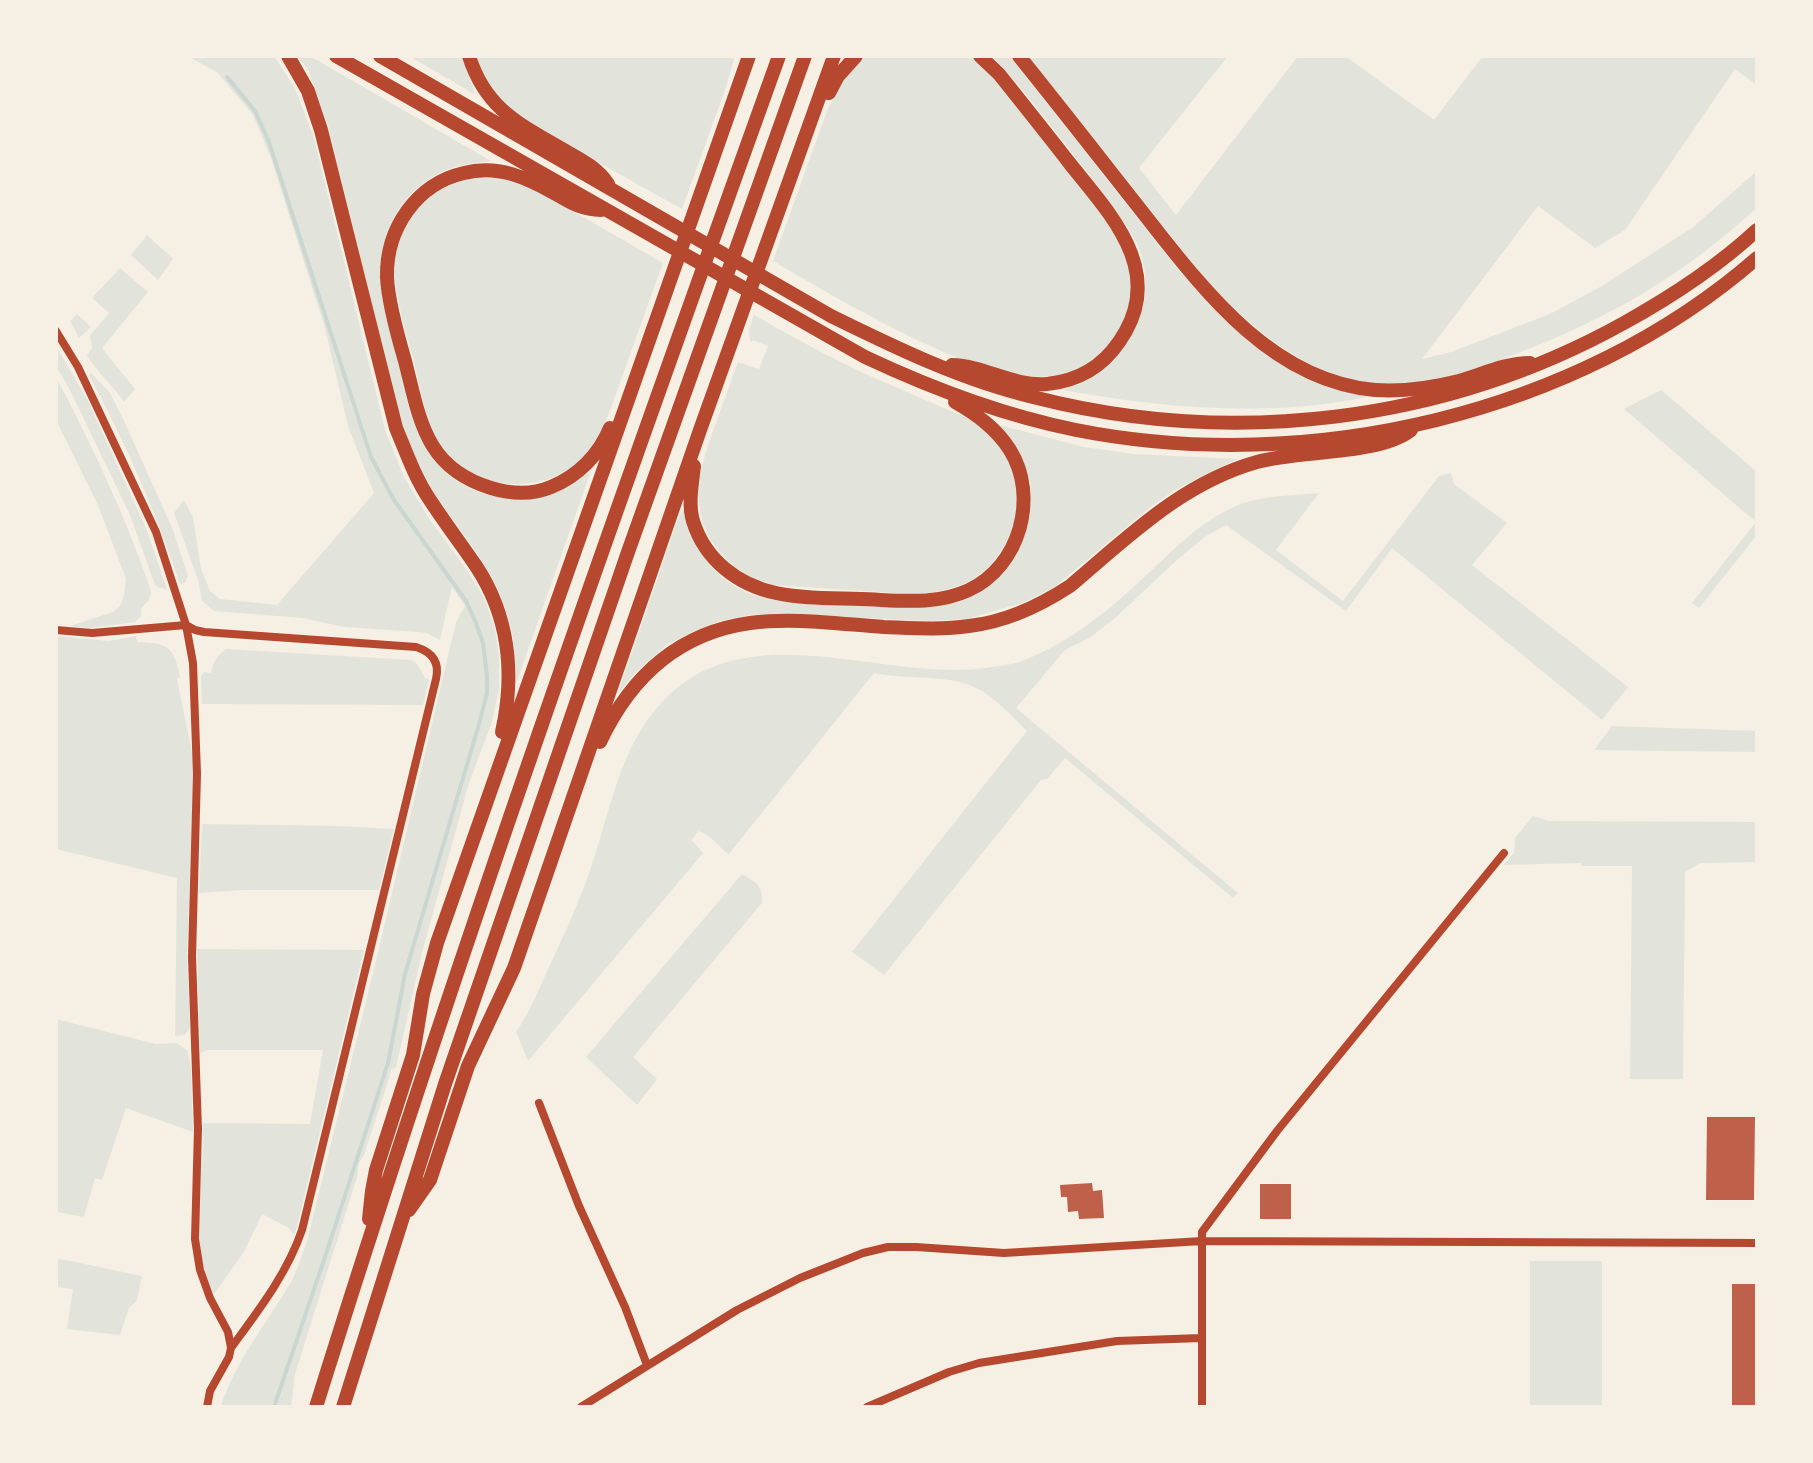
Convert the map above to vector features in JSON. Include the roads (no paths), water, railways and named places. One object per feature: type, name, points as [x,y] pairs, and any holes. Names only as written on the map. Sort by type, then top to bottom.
[{"type":"highway","points":[[288,56],[308,91],[321,130],[396,428],[413,470],[429,498],[478,569],[495,601],[504,631],[508,654],[508,695],[488,795]]},
{"type":"highway","points":[[336,56],[865,357],[929,386],[1003,412],[1106,435],[1174,443],[1242,446],[1317,442],[1389,431],[1460,415],[1558,380],[1670,324],[1757,258]]},
{"type":"highway","points":[[380,56],[831,316],[979,382],[1073,407],[1165,420],[1239,424],[1317,419],[1397,408],[1497,381],[1605,334],[1668,298],[1724,259],[1757,230]]},
{"type":"highway","points":[[469,56],[477,80],[495,104],[522,126],[592,166],[612,191]]},
{"type":"highway","points":[[728,113],[741,56]]},
{"type":"highway","points":[[369,1239],[376,1170],[413,1055],[427,977],[488,795],[749,56]]},
{"type":"highway","points":[[316,1407],[431,1050],[572,636],[779,56]]},
{"type":"highway","points":[[343,1407],[445,1084],[622,567],[805,56]]},
{"type":"highway","points":[[403,1216],[430,1180],[468,1066],[514,968],[700,430],[834,56]]},
{"type":"highway","points":[[803,143],[838,76],[856,56]]},
{"type":"highway","points":[[938,365],[960,365],[1034,384],[1076,378],[1089,372],[1113,350],[1123,336],[1136,305],[1137,269],[1114,218],[999,74],[980,56]]},
{"type":"highway","points":[[1019,56],[1200,284],[1251,333],[1298,365],[1347,385],[1394,391],[1433,387],[1518,363],[1542,364]]},
{"type":"highway","points":[[605,210],[580,208],[523,177],[499,171],[473,170],[425,192],[412,203],[397,228],[388,257],[387,282],[401,349],[425,433],[438,455],[453,471],[471,481],[508,492],[545,489],[559,484],[584,466],[599,449],[630,375],[641,362]]},
{"type":"highway","points":[[700,430],[691,489],[693,520],[710,553],[734,577],[760,590],[779,594],[912,601],[944,598],[981,583],[1010,553],[1023,517],[1023,489],[1017,464],[1004,441],[980,418],[929,386]]},
{"type":"highway","points":[[557,840],[572,823],[597,746],[625,697],[660,661],[697,638],[734,626],[768,622],[930,629],[987,623],[1057,595],[1172,501],[1210,479],[1275,457],[1393,441],[1419,425]]},
{"type":"street","points":[[56,331],[78,367],[156,532],[186,625],[195,675],[197,746],[192,957],[198,1129],[195,1239],[200,1270],[210,1298],[228,1332],[231,1348]]},
{"type":"street","points":[[56,630],[92,633],[186,625],[204,632],[416,647],[432,655],[438,673],[302,1230],[284,1271],[231,1348],[210,1391],[207,1407]]},
{"type":"street","points":[[1202,1407],[1202,1232],[1277,1131],[1504,853]]},
{"type":"street","points":[[539,1103],[647,1365]]},
{"type":"street","points":[[581,1407],[737,1310],[800,1278],[863,1253],[888,1247],[1004,1253],[1202,1241],[1757,1243]]},
{"type":"street","points":[[867,1407],[949,1372],[979,1363],[1117,1341],[1201,1338]]},
{"type":"waterway","points":[[227,77],[255,111],[269,142],[371,457],[394,500],[466,601],[483,643],[487,676],[487,693],[479,724],[405,974],[388,1063],[274,1407]]}]
